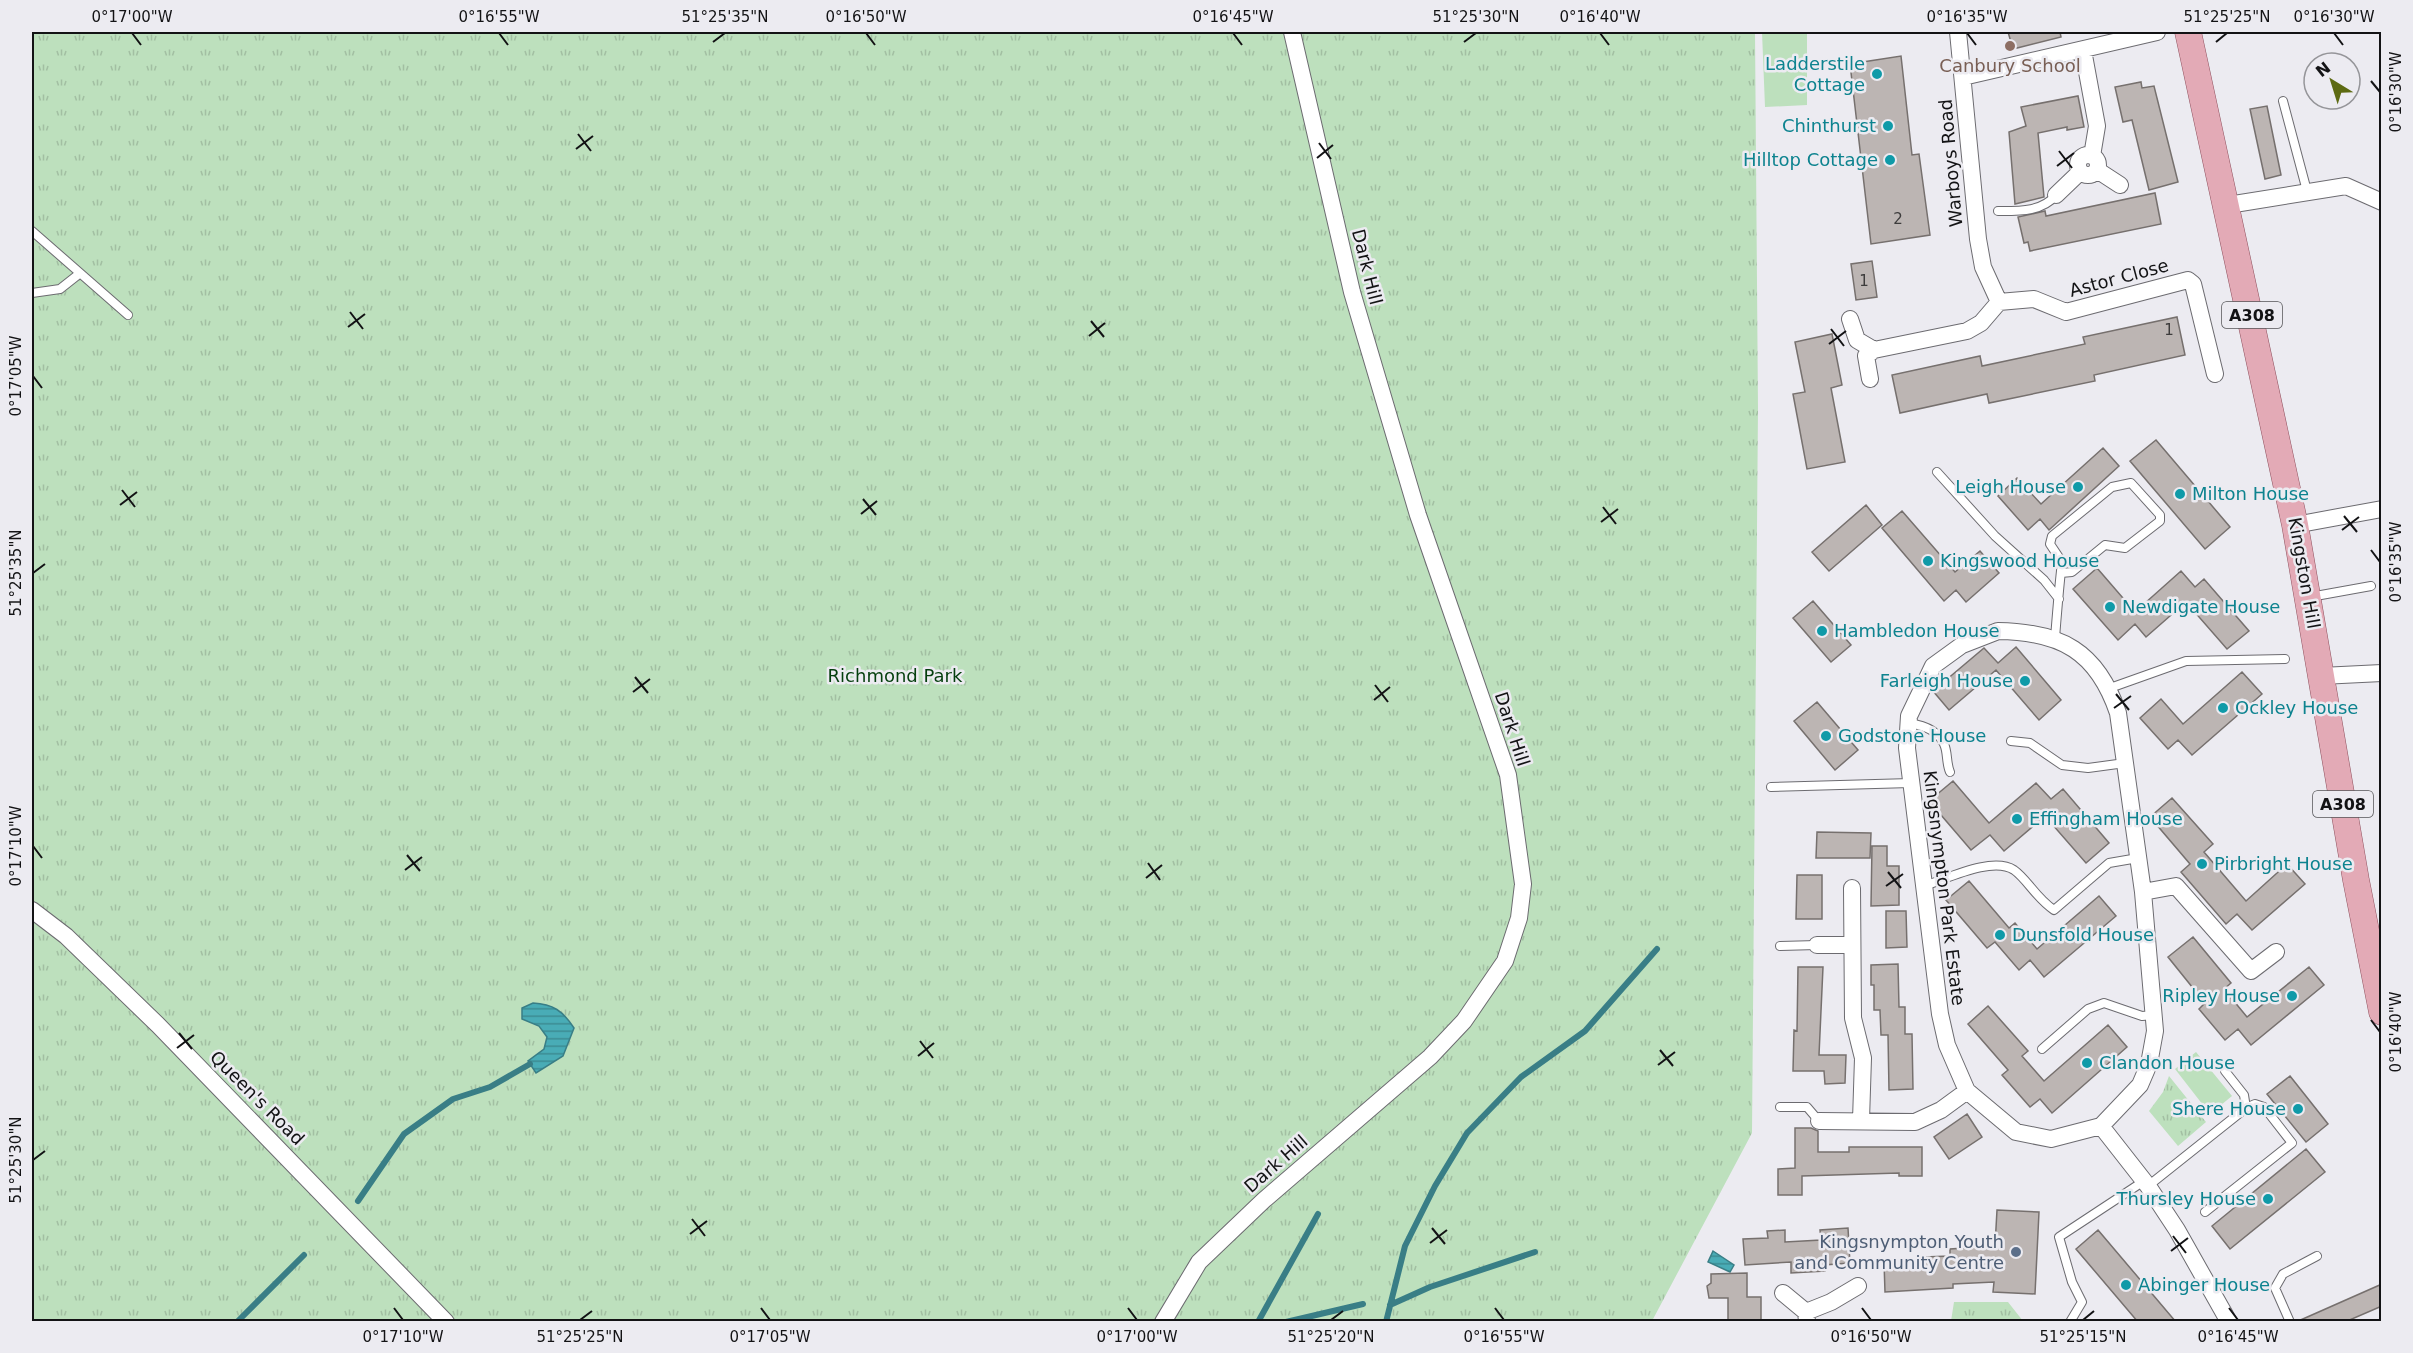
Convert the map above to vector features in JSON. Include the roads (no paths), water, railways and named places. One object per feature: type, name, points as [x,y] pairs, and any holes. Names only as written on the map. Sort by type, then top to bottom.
[{"type":"main road","name":"Kingston Hill","points":[[2188,32],[2228,205],[2310,598],[2321,676],[2382,1012]]},
{"type":"street","name":"Dark Hill","points":[[1163,1322],[1199,1262],[1264,1200],[1430,1056],[1464,1021],[1505,961],[1519,918],[1523,884],[1508,775],[1418,515],[1352,292],[1292,32]]},
{"type":"street","name":"Warboys Road","points":[[1958,32],[1978,239],[1983,267],[1996,296]]},
{"type":"street","points":[[1963,77],[2157,32]]},
{"type":"street","points":[[2083,50],[2097,126],[2095,163]]},
{"type":"street","points":[[2056,195],[2080,172],[2078,162],[2084,156],[2120,185]]},
{"type":"street","points":[[2228,205],[2346,186],[2382,202]]},
{"type":"street","name":"Astor Close","points":[[1996,296],[2034,299],[2066,312],[2188,280],[2193,284],[2215,374]]},
{"type":"street","points":[[1870,379],[1866,357],[1874,350],[1967,331],[1981,323],[1996,296]]},
{"type":"street","points":[[1850,319],[1857,340],[1874,350]]},
{"type":"street","points":[[2295,525],[2382,509]]},
{"type":"street","name":"Kingsnympton Park Estate","points":[[1998,631],[2027,631],[2055,638],[2078,650],[2096,668],[2110,688],[2118,712],[2143,892],[2155,1031],[2145,1075],[2140,1085],[2102,1126],[2050,1139],[2016,1132],[1967,1091],[1947,1045],[1940,1014],[1906,748],[1909,716],[1933,666],[1962,645],[1998,631]]},
{"type":"street","points":[[2321,676],[2382,673]]},
{"type":"street","points":[[2143,892],[2176,886],[2251,971],[2276,952]]},
{"type":"street","points":[[1852,888],[1853,1018],[1863,1058],[1861,1120]]},
{"type":"street","name":"Queen's Road","points":[[32,910],[66,936],[158,1025],[446,1322]]},
{"type":"street","points":[[1817,945],[1851,945]]},
{"type":"street","points":[[1820,1121],[1915,1122],[1941,1110],[1967,1091]]},
{"type":"street","points":[[2102,1126],[2146,1183],[2177,1230],[2229,1322]]},
{"type":"street","points":[[1783,1293],[1807,1317],[1858,1286]]},
{"type":"lane","points":[[2283,101],[2307,191]]},
{"type":"lane","points":[[1998,211],[2024,211],[2048,204],[2056,195]]},
{"type":"lane","points":[[32,231],[128,315]]},
{"type":"lane","points":[[32,292],[60,289],[79,274]]},
{"type":"lane","points":[[1937,472],[1995,536],[2044,580],[2059,599]]},
{"type":"lane","points":[[2055,638],[2062,562],[2050,544],[2052,536],[2112,487],[2131,483],[2160,515],[2160,521],[2125,548],[2105,545],[2072,572],[2061,573]]},
{"type":"lane","points":[[2310,598],[2371,585]]},
{"type":"lane","points":[[2110,688],[2186,661],[2285,659]]},
{"type":"lane","points":[[1909,723],[1923,726],[1936,734],[1945,745],[1946,761],[1950,772]]},
{"type":"lane","points":[[2011,741],[2030,743],[2062,765],[2088,768],[2125,763]]},
{"type":"lane","points":[[1771,787],[1911,783]]},
{"type":"lane","points":[[1924,886],[1979,867],[2000,865],[2014,870],[2040,901],[2054,910],[2109,863],[2138,858]]},
{"type":"lane","points":[[1780,946],[1817,945]]},
{"type":"lane","points":[[2043,1049],[2088,1009],[2104,1003],[2142,1016],[2154,1015]]},
{"type":"lane","points":[[2225,1071],[2244,1095],[2246,1108]]},
{"type":"lane","points":[[2070,1322],[2082,1302],[2072,1282],[2059,1237],[2146,1183],[2246,1108],[2254,1104],[2264,1107],[2292,1143],[2205,1212]]},
{"type":"lane","points":[[1780,1107],[1807,1107],[1820,1121]]},
{"type":"lane","points":[[2289,1322],[2275,1288],[2283,1274],[2317,1256]]},
{"type":"water","points":[[533,1003],[557,1009],[574,1028],[563,1056],[536,1073],[528,1061],[544,1049],[547,1037],[539,1026],[522,1019],[522,1008]]},
{"type":"water","points":[[1713,1251],[1734,1265],[1730,1272],[1708,1262]]},
{"type":"waterway","points":[[1386,1322],[1405,1246],[1435,1186],[1467,1133],[1521,1077],[1585,1031],[1657,949]]},
{"type":"waterway","points":[[358,1201],[404,1134],[453,1099],[490,1087],[530,1064]]},
{"type":"waterway","points":[[1258,1322],[1318,1214]]},
{"type":"waterway","points":[[1390,1305],[1430,1287],[1535,1252]]},
{"type":"waterway","points":[[237,1322],[304,1255]]},
{"type":"waterway","points":[[1286,1322],[1363,1304]]},
{"type":"place","name":"Canbury School","points":[[2010,46]]},
{"type":"place","name":"Ladderstile Cottage","points":[[1877,74]]},
{"type":"place","name":"Chinthurst","points":[[1888,126]]},
{"type":"place","name":"Hilltop Cottage","points":[[1890,160]]},
{"type":"place","name":"Leigh House","points":[[2078,487]]},
{"type":"place","name":"Milton House","points":[[2180,494]]},
{"type":"place","name":"Kingswood House","points":[[1928,561]]},
{"type":"place","name":"Newdigate House","points":[[2110,607]]},
{"type":"place","name":"Hambledon House","points":[[1822,631]]},
{"type":"place","name":"Farleigh House","points":[[2025,681]]},
{"type":"place","name":"Ockley House","points":[[2223,708]]},
{"type":"place","name":"Godstone House","points":[[1826,736]]},
{"type":"place","name":"Effingham House","points":[[2017,819]]},
{"type":"place","name":"Pirbright House","points":[[2202,864]]},
{"type":"place","name":"Dunsfold House","points":[[2000,935]]},
{"type":"place","name":"Ripley House","points":[[2292,996]]},
{"type":"place","name":"Clandon House","points":[[2087,1063]]},
{"type":"place","name":"Shere House","points":[[2298,1109]]},
{"type":"place","name":"Thursley House","points":[[2268,1199]]},
{"type":"place","name":"Kingsnympton Youth and Community Centre","points":[[2016,1252]]},
{"type":"place","name":"Abinger House","points":[[2126,1285]]},
{"type":"park label","name":"Richmond Park","points":[[895,676]]}]
